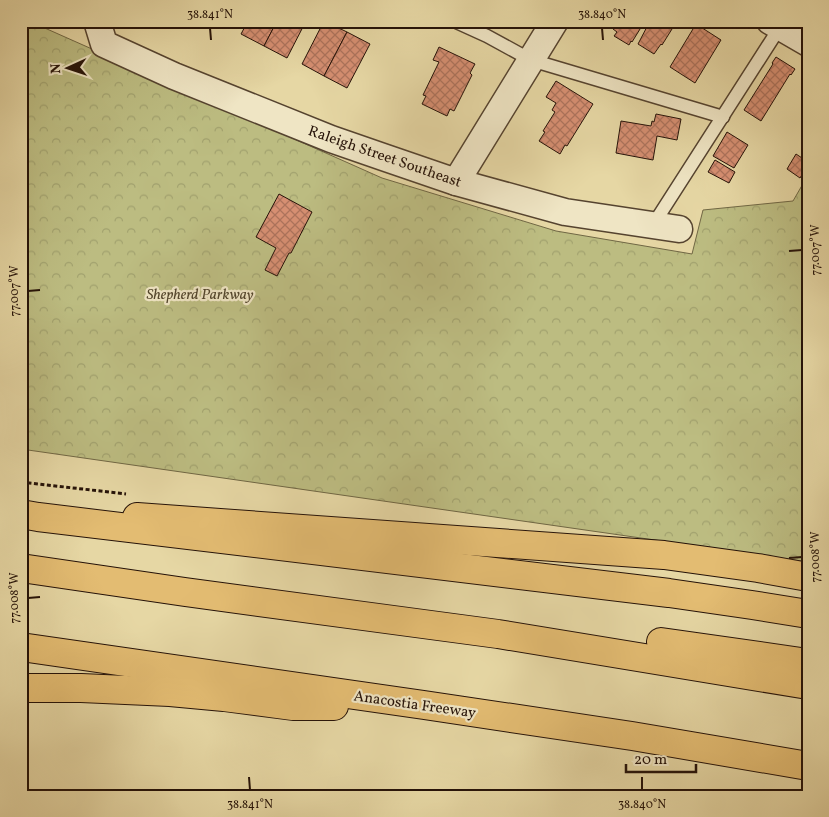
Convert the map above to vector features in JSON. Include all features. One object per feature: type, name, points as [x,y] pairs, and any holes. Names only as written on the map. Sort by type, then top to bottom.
[{"type":"main road","points":[[21,505],[157,518],[648,553],[726,563],[808,577]]},
{"type":"main road","points":[[21,514],[669,593],[808,614]]},
{"type":"main road","points":[[21,568],[498,634],[808,685]]},
{"type":"main road","points":[[498,634],[620,636],[808,663]]},
{"type":"main road","name":"Anacostia Freeway","points":[[21,648],[632,736],[808,766]]},
{"type":"main road","points":[[21,688],[80,688],[170,692],[293,706],[424,705]]},
{"type":"street","points":[[456,182],[555,21]]},
{"type":"street","points":[[775,24],[808,43]]},
{"type":"street","name":"Raleigh Street Southeast","points":[[100,33],[174,76],[383,158],[456,182],[565,212],[679,228]]},
{"type":"lane","points":[[454,21],[487,36],[531,60],[723,117]]},
{"type":"lane","points":[[653,225],[723,117],[775,24]]},
{"type":"green space","name":"Shepherd Parkway","points":[[21,21],[29,21],[382,178],[556,231],[692,254],[703,210],[793,201],[808,175],[808,562],[21,449]]},
{"type":"building","points":[[171,21],[183,21],[181,26]]},
{"type":"building","points":[[248,21],[277,21],[264,46],[241,34]]},
{"type":"building","points":[[277,21],[306,21],[287,58],[264,46]]},
{"type":"building","points":[[324,21],[347,32],[324,76],[302,64]]},
{"type":"building","points":[[503,21],[512,21],[509,27],[502,23]]},
{"type":"building","points":[[618,21],[645,21],[629,45],[614,36],[617,32],[613,29]]},
{"type":"building","points":[[650,21],[677,21],[654,54],[638,44]]},
{"type":"building","points":[[696,24],[721,40],[695,83],[670,67]]},
{"type":"building","points":[[347,32],[370,44],[347,88],[324,76]]},
{"type":"building","points":[[439,47],[475,64],[470,73],[472,75],[454,111],[450,109],[447,116],[422,104],[426,96],[423,95],[439,62],[433,60]]},
{"type":"building","points":[[776,57],[795,69],[761,121],[744,110]]},
{"type":"building","points":[[556,81],[593,104],[560,154],[539,141],[555,112],[552,110],[556,103],[546,97]]},
{"type":"building","points":[[656,114],[681,119],[677,140],[657,136],[653,160],[616,153],[621,121],[651,126]]},
{"type":"building","points":[[727,132],[748,145],[734,168],[713,156]]},
{"type":"building","points":[[796,154],[808,162],[800,178],[787,169]]},
{"type":"building","points":[[715,160],[735,172],[729,183],[708,172]]},
{"type":"building","points":[[279,194],[312,212],[277,276],[265,270],[276,248],[256,237]]}]
